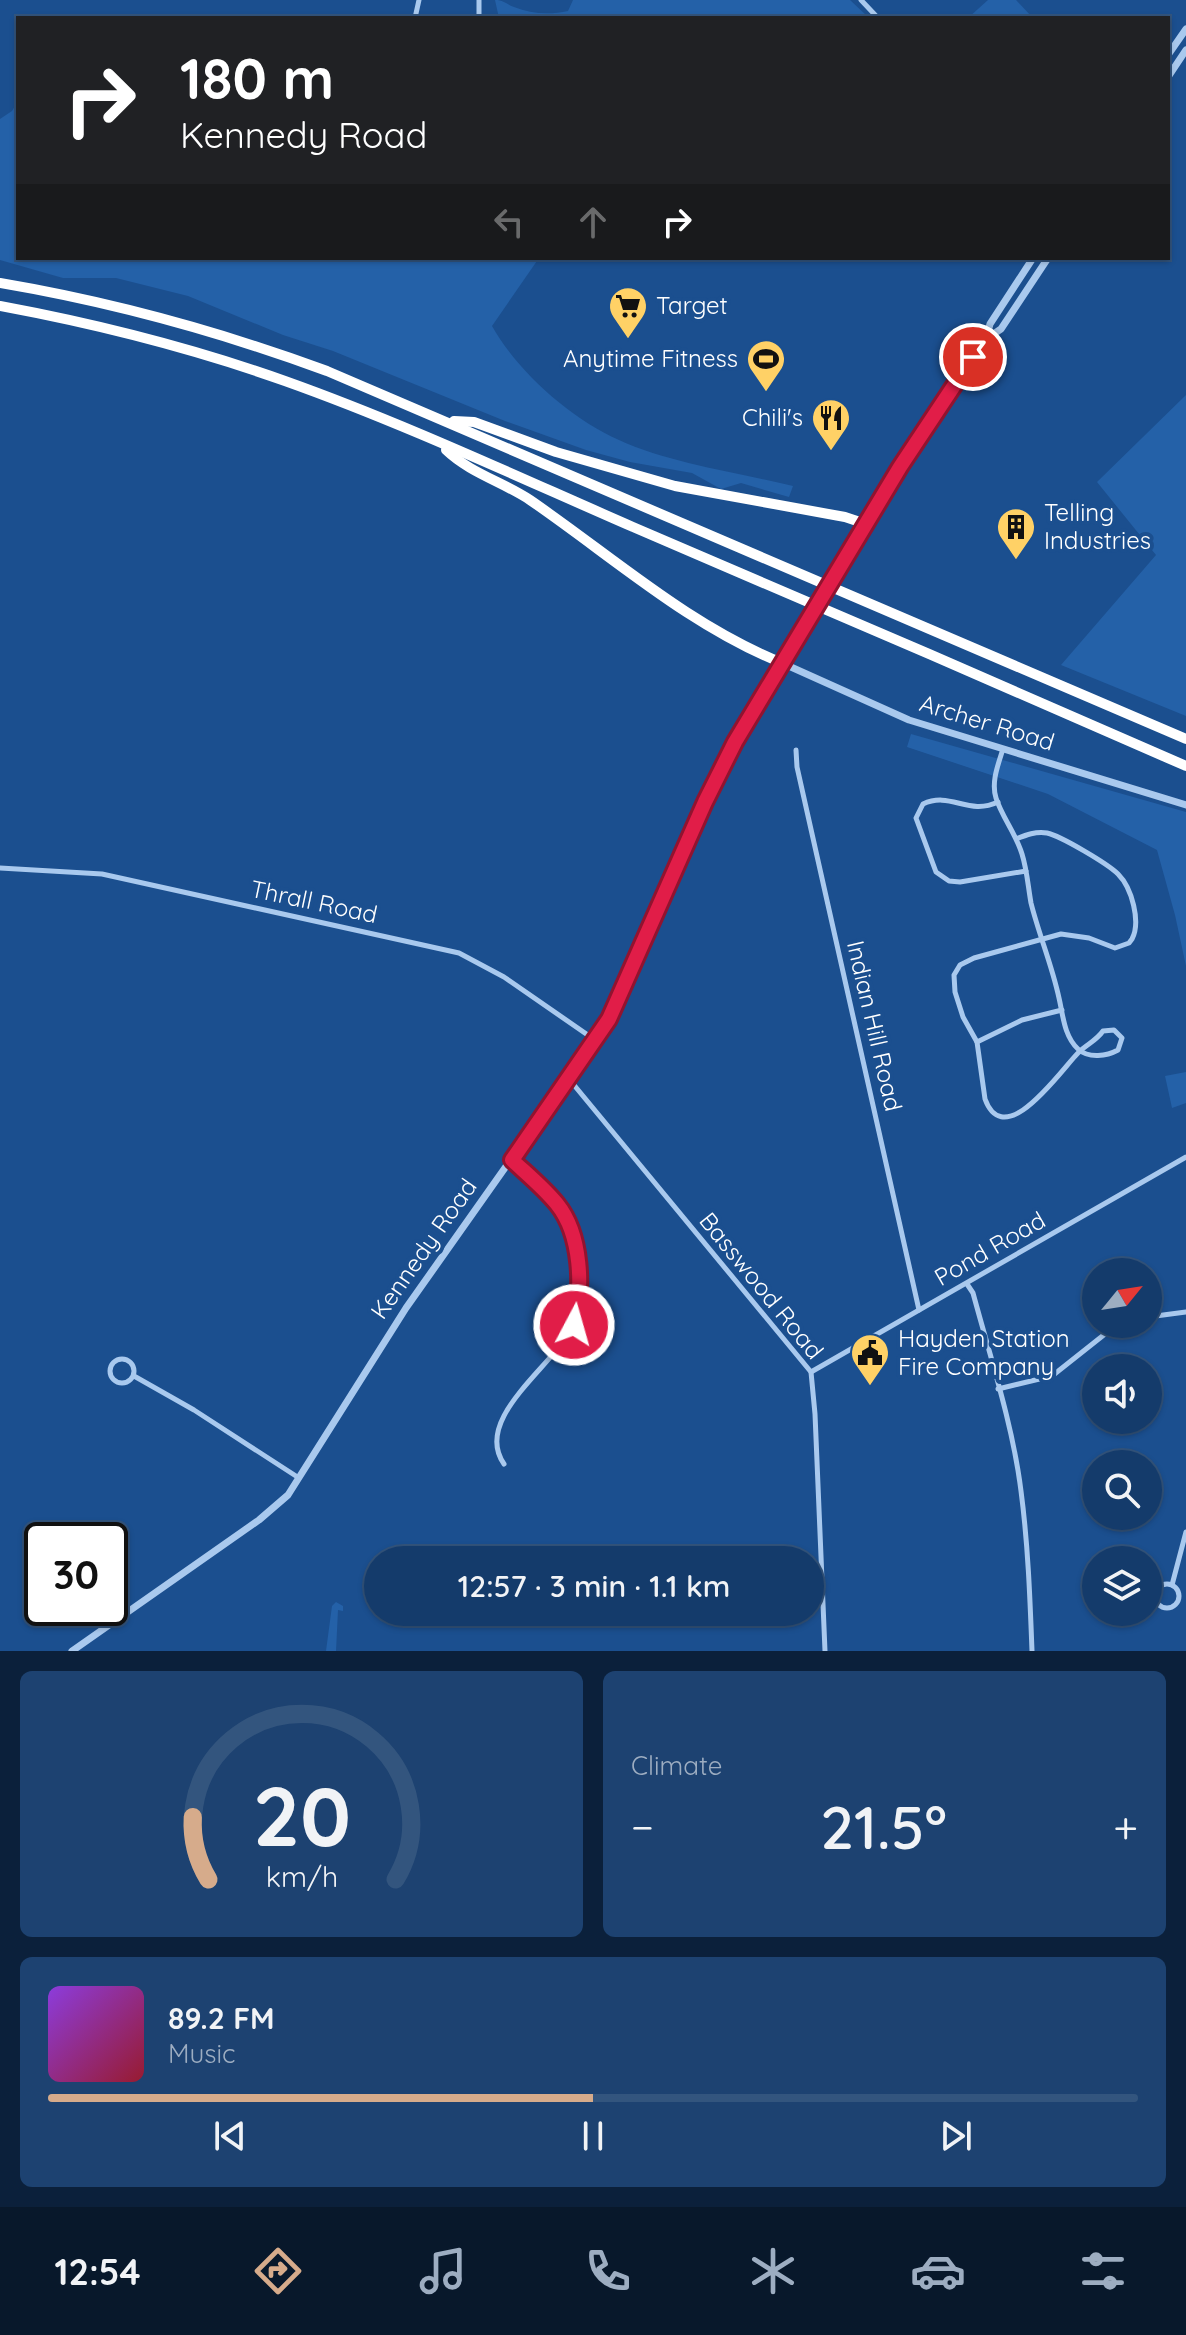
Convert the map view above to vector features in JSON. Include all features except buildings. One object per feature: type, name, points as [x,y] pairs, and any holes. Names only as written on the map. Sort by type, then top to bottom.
[{"type":"highway","points":[[0,283],[88,300],[201,329],[327,371],[1186,739]]},
{"type":"highway","points":[[0,306],[110,329],[214,358],[320,394],[1186,766]]},
{"type":"highway","points":[[448,421],[474,422],[556,452],[675,486],[837,515],[866,524]]},
{"type":"highway","points":[[439,443],[464,465],[528,499],[686,613],[782,663]]},
{"type":"street","points":[[861,0],[876,16]]},
{"type":"street","points":[[1170,52],[1186,29]]},
{"type":"street","points":[[1170,70],[1186,50]]},
{"type":"street","name":"Kennedy Road","points":[[72,1651],[259,1520],[288,1495],[406,1308],[596,1041],[618,999],[718,773],[866,524],[986,339],[990,324],[1032,260]]},
{"type":"street","name":"Kennedy Road","points":[[986,339],[1001,329],[1047,260]]},
{"type":"street","name":"Archer Road","points":[[782,663],[892,714],[1186,805]]},
{"type":"street","points":[[1003,749],[995,780],[998,802],[1016,839],[1026,871],[1031,902],[1043,939],[1065,1029],[1079,1051],[1102,1056],[1118,1050],[1122,1038],[1119,1032],[1108,1029],[1079,1051],[1043,1096],[1020,1110],[999,1115],[988,1107],[985,1099],[977,1042],[963,1017],[955,992],[954,975],[960,965],[974,958],[987,957],[1043,939],[1054,935],[1076,935],[1115,948],[1129,943],[1135,933],[1134,907],[1117,872],[1063,840],[1045,833],[1028,834],[1016,839]]},
{"type":"street","name":"Indian Hill Road","points":[[796,750],[919,1310]]},
{"type":"street","points":[[998,802],[978,809],[943,799],[923,804],[916,818],[936,872],[949,881],[960,882],[1026,871]]},
{"type":"street","name":"Thrall Road","points":[[0,868],[102,874],[445,949],[469,957],[504,977],[596,1041]]},
{"type":"street","points":[[977,1042],[1022,1020],[1062,1010]]},
{"type":"street","name":"Basswood Road","points":[[569,1079],[811,1372],[825,1651]]},
{"type":"street","name":"Pond Road","points":[[811,1372],[1186,1157]]},
{"type":"street","points":[[504,1464],[495,1444],[501,1419],[562,1344],[574,1325],[578,1308],[578,1270],[567,1221],[557,1204],[512,1160]]},
{"type":"street","points":[[967,1284],[973,1293],[1021,1487],[1032,1651]]},
{"type":"street","points":[[1162,1315],[1186,1312]]},
{"type":"street","points":[[998,1389],[1052,1376],[1100,1338]]},
{"type":"street","points":[[122,1358],[130,1361],[134,1376],[124,1383],[116,1381],[110,1372],[112,1364],[122,1358]]},
{"type":"street","points":[[134,1376],[194,1410],[299,1478]]},
{"type":"street","points":[[1172,1585],[1186,1532]]},
{"type":"street","points":[[1164,1584],[1172,1585],[1178,1591],[1178,1603],[1172,1608],[1164,1608],[1155,1600],[1155,1592],[1164,1584]]},
{"type":"shaded area","points":[[495,0],[527,11],[547,13],[568,11],[573,0],[850,0],[867,16],[499,16]]},
{"type":"shaded area","points":[[988,0],[1016,0],[1031,16],[970,16]]},
{"type":"shaded area","points":[[16,104],[16,260],[538,260],[492,326],[516,360],[547,392],[582,419],[619,440],[682,461],[793,486],[789,497],[741,483],[721,489],[692,473],[586,450],[188,296],[116,278],[63,278],[0,260],[0,119]]},
{"type":"shaded area","points":[[1186,395],[1186,716],[1061,665],[1156,555],[1097,482]]},
{"type":"shaded area","points":[[911,734],[1186,812],[1186,966],[1157,850],[1048,794],[907,747]]},
{"type":"shaded area","points":[[1186,1072],[1186,1103],[1172,1108],[1165,1076]]},
{"type":"shaded area","points":[[336,1602],[343,1606],[343,1611],[338,1610],[336,1651],[326,1651],[332,1606]]},
{"type":"place","name":"Target","points":[[628,340]]},
{"type":"place","name":"Anytime Fitness","points":[[766,393]]},
{"type":"place","name":"Chili's","points":[[831,452]]},
{"type":"place","name":"Telling Industries","points":[[1016,561]]},
{"type":"place","name":"Hayden Station Fire Company","points":[[870,1387]]},
{"type":"route","points":[[574,1325],[578,1308],[578,1270],[567,1221],[557,1204],[512,1160],[609,1019],[718,773],[735,742],[900,467],[973,357]]}]
